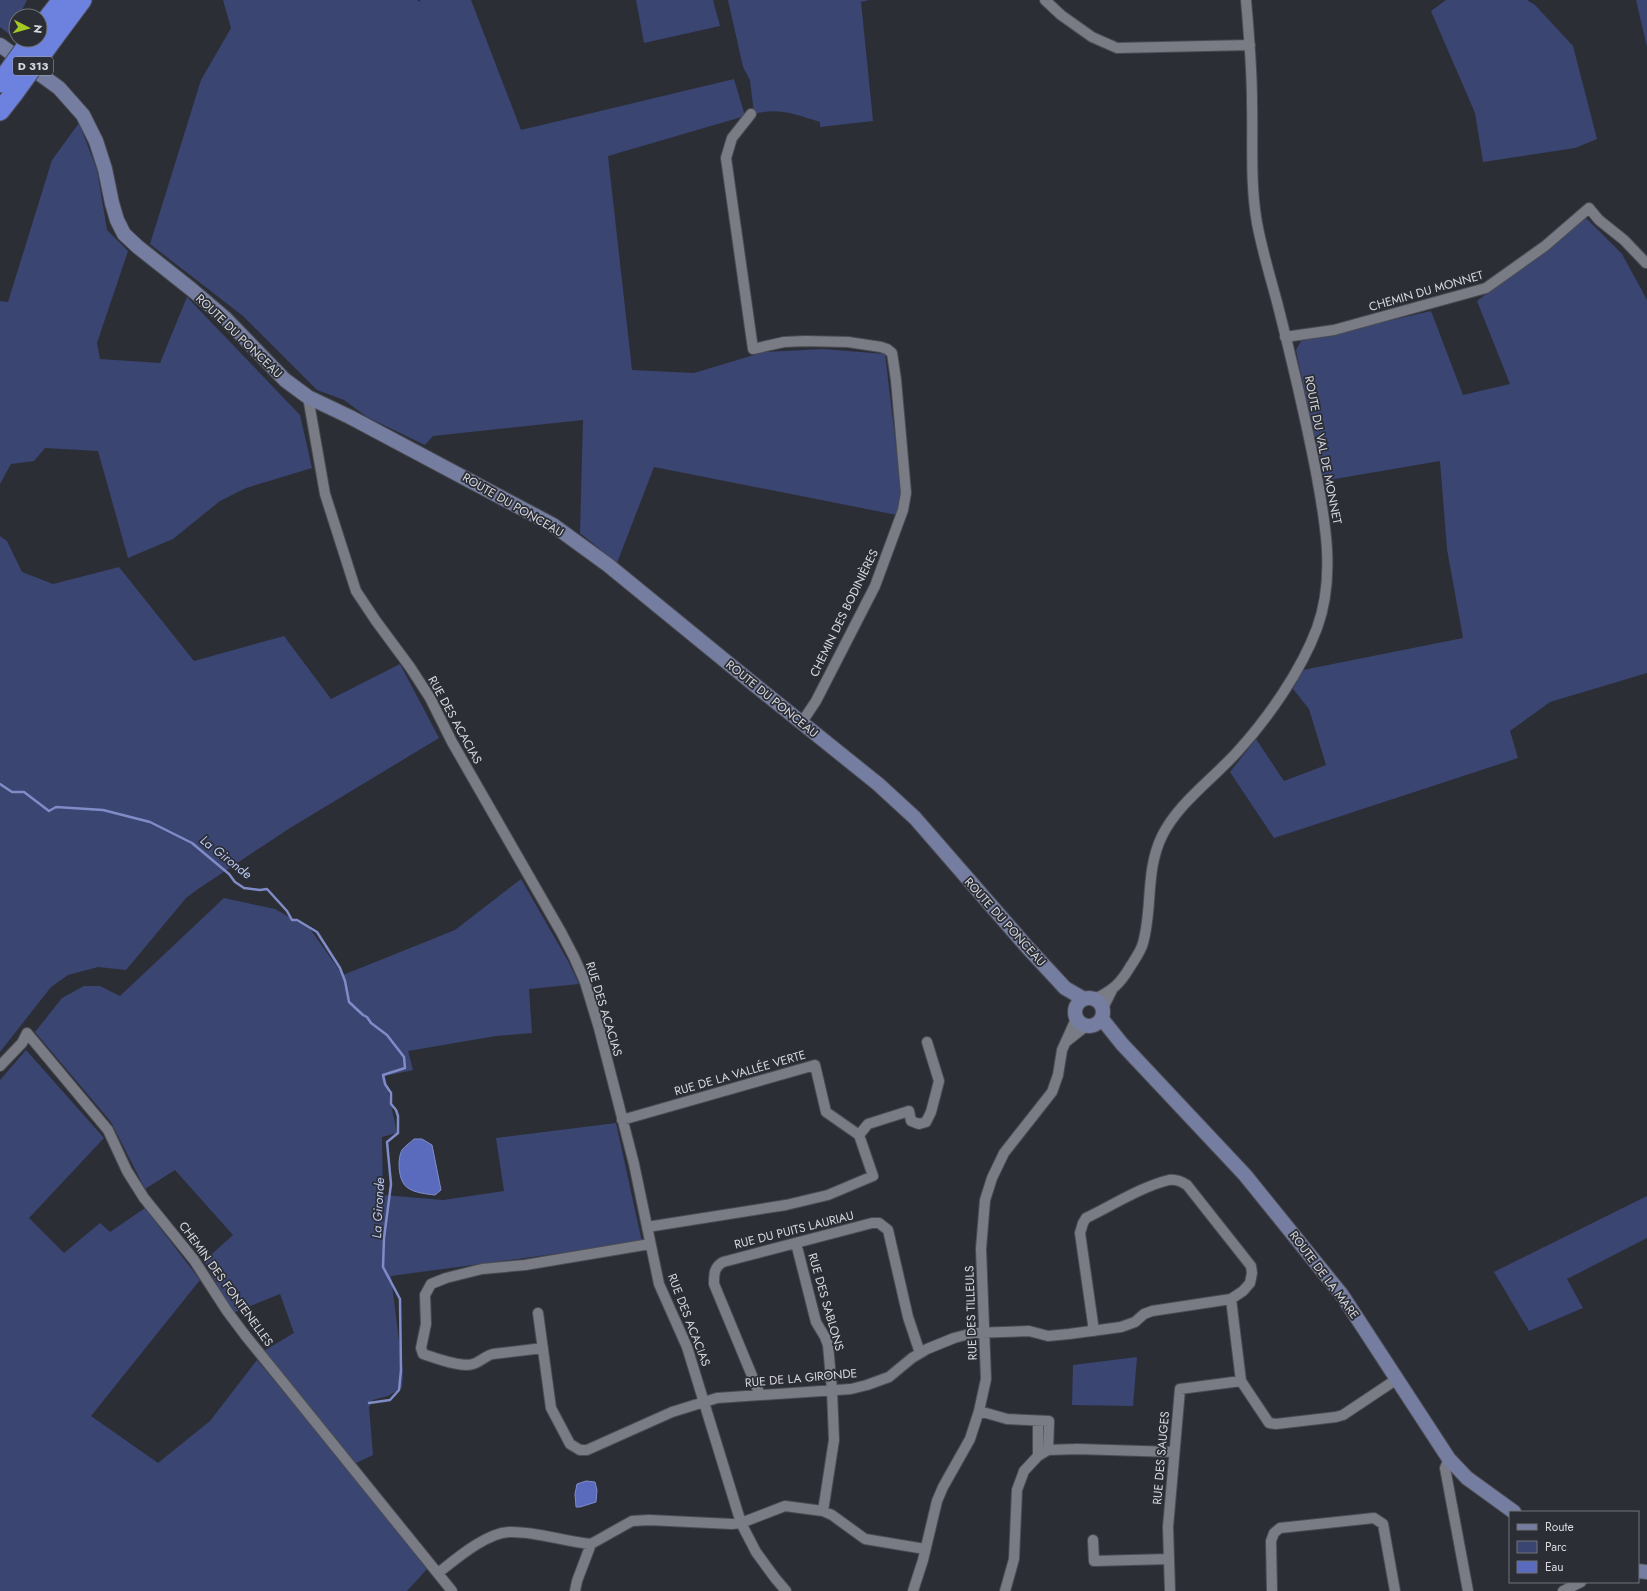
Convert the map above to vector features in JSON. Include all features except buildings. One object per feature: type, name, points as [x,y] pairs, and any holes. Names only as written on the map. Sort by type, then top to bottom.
[{"type":"highway","name":"D 313","points":[[48,30],[62,0]]},
{"type":"highway","name":"D 313","points":[[48,32],[82,0]]},
{"type":"highway","name":"D 313","points":[[0,111],[7,88],[27,48]]},
{"type":"highway","name":"D 313","points":[[7,88],[36,48]]},
{"type":"street","points":[[1045,0],[1061,15],[1092,37],[1117,48],[1250,45]]},
{"type":"street","name":"ROUTE DU VAL DE MONNET","points":[[1090,1013],[1121,982],[1142,946],[1147,925],[1152,863],[1161,838],[1174,815],[1238,751],[1267,715],[1304,657],[1317,627],[1327,586],[1326,530],[1303,405],[1257,223],[1252,180],[1252,100],[1250,45],[1246,0]]},
{"type":"street","name":"ROUTE DU PONCEAU","points":[[0,45],[59,88],[83,115],[96,141],[105,169],[117,220],[124,234],[225,318],[285,380],[308,397],[350,417],[553,525],[608,565],[878,784],[915,818],[1028,948],[1090,1013]]},
{"type":"street","name":"CHEMIN DES BODINIÈRES","points":[[751,114],[732,138],[726,158],[753,349],[784,342],[848,342],[887,349],[892,354],[895,373],[905,470],[906,493],[903,510],[877,579],[816,701],[802,722]]},
{"type":"street","name":"CHEMIN DU MONNET","points":[[1286,337],[1334,330],[1486,288],[1544,246],[1589,208],[1599,220],[1624,240],[1646,263]]},
{"type":"street","name":"RUE DES ACACIAS","points":[[308,397],[326,494],[356,591],[430,698],[452,742],[574,957],[585,982],[599,1028],[634,1164],[659,1284],[687,1347],[741,1524],[756,1552],[786,1591]]},
{"type":"street","name":"RUE DES TILLEULS","points":[[913,1591],[937,1501],[943,1487],[967,1447],[979,1411],[986,1379],[981,1249],[985,1200],[992,1178],[1004,1153],[1052,1092],[1058,1075],[1062,1050],[1065,1042],[1090,1013]]},
{"type":"street","name":"ROUTE DE LA MARE","points":[[1090,1013],[1122,1044],[1245,1175],[1279,1215],[1342,1295],[1449,1459],[1467,1478],[1513,1511]]},
{"type":"street","name":"CHEMIN DES FONTENELLES","points":[[0,1066],[22,1043],[27,1033],[108,1130],[127,1171],[144,1198],[194,1260],[236,1323],[452,1591]]},
{"type":"street","points":[[647,1227],[786,1205],[828,1195],[873,1176],[859,1134],[868,1124],[909,1111],[912,1121],[919,1124],[926,1122],[931,1112],[939,1081],[927,1042]]},
{"type":"street","name":"RUE DE LA VALLÉE VERTE","points":[[622,1120],[815,1065],[826,1112],[859,1134]]},
{"type":"street","points":[[1094,1331],[1080,1233],[1083,1222],[1086,1218],[1148,1188],[1170,1180],[1182,1182],[1186,1185],[1251,1266],[1252,1273],[1250,1283],[1243,1291],[1231,1299],[1241,1380],[1269,1423],[1276,1424],[1343,1415],[1397,1380]]},
{"type":"street","name":"RUE DU PUITS LAURIAU","points":[[760,1395],[714,1284],[714,1272],[717,1265],[723,1262],[872,1223],[879,1224],[888,1230],[908,1317],[920,1353]]},
{"type":"street","name":"RUE DES SABLONS","points":[[796,1243],[816,1322],[825,1337],[828,1346],[834,1440],[823,1511]]},
{"type":"street","points":[[538,1313],[543,1348],[493,1354],[486,1356],[473,1365],[452,1364],[423,1354],[421,1348],[426,1324],[425,1295],[431,1284],[446,1278],[482,1269],[525,1265],[650,1244]]},
{"type":"street","name":"RUE DE LA GIRONDE","points":[[543,1348],[551,1408],[570,1444],[580,1450],[593,1448],[672,1412],[716,1398],[851,1389],[878,1381],[889,1376],[927,1349],[954,1338],[972,1333],[1029,1331],[1048,1336],[1094,1331],[1121,1327],[1135,1322],[1144,1314],[1152,1311],[1231,1299]]},
{"type":"street","name":"RUE DES SAUGES","points":[[1170,1591],[1168,1522],[1180,1389],[1241,1380]]},
{"type":"street","points":[[979,1411],[1007,1419],[1049,1421],[1048,1450]]},
{"type":"street","points":[[1038,1421],[1038,1456]]},
{"type":"street","points":[[1005,1591],[1014,1559],[1017,1490],[1024,1471],[1038,1456],[1048,1450],[1106,1449],[1174,1452]]},
{"type":"street","points":[[1449,1459],[1445,1468],[1468,1591]]},
{"type":"street","points":[[438,1573],[457,1558],[487,1539],[508,1532],[530,1533],[578,1543],[591,1544],[632,1521],[649,1520],[741,1524],[785,1506],[823,1511],[832,1515],[865,1539],[925,1549]]},
{"type":"street","points":[[1272,1591],[1271,1541],[1276,1530],[1288,1526],[1374,1518],[1383,1524],[1395,1591]]},
{"type":"street","points":[[1093,1540],[1094,1561],[1169,1559]]},
{"type":"street","points":[[575,1591],[577,1581],[591,1544]]},
{"type":"street","points":[[1563,1591],[1579,1583]]},
{"type":"green space","points":[[0,0],[27,0],[23,8],[8,8],[8,33],[0,27]]},
{"type":"green space","points":[[223,0],[417,0],[420,2],[420,0],[471,0],[521,130],[734,79],[745,116],[608,156],[632,370],[694,373],[764,352],[823,349],[885,354],[901,488],[897,515],[654,467],[617,563],[580,533],[583,420],[433,436],[425,445],[367,417],[344,400],[317,390],[243,316],[150,244],[201,80],[231,28]]},
{"type":"green space","points":[[636,0],[713,0],[720,26],[644,43]]},
{"type":"green space","points":[[728,0],[869,0],[861,2],[873,121],[820,127],[820,122],[788,113],[772,111],[754,114],[750,80],[743,67]]},
{"type":"green space","points":[[1446,0],[1527,0],[1535,5],[1573,46],[1597,139],[1575,148],[1483,162],[1475,113],[1431,11]]},
{"type":"green space","points":[[1636,0],[1647,0],[1647,47]]},
{"type":"green space","points":[[79,123],[97,170],[107,230],[128,251],[97,343],[100,359],[160,363],[187,297],[300,415],[312,468],[246,488],[220,501],[173,539],[128,558],[98,451],[45,448],[34,461],[11,464],[0,484],[0,301],[8,302],[52,160]]},
{"type":"green space","points":[[1586,218],[1622,254],[1647,300],[1647,673],[1550,702],[1510,731],[1518,758],[1274,838],[1230,772],[1256,739],[1284,781],[1326,765],[1309,709],[1293,689],[1303,670],[1463,638],[1447,549],[1440,461],[1323,481],[1296,350],[1301,341],[1431,311],[1463,395],[1510,384],[1477,301]]},
{"type":"green space","points":[[0,536],[7,541],[22,572],[53,584],[119,567],[194,661],[284,636],[331,699],[400,664],[439,738],[290,828],[198,889],[186,898],[126,970],[98,967],[68,975],[51,987],[0,1052]]},
{"type":"green space","points":[[521,879],[568,961],[579,984],[529,989],[532,1033],[496,1036],[408,1051],[413,1070],[385,1076],[397,1133],[382,1137],[383,1195],[443,1200],[504,1191],[496,1138],[616,1123],[642,1242],[391,1276],[403,1374],[402,1388],[388,1396],[373,1400],[369,1407],[373,1455],[356,1463],[262,1352],[294,1333],[280,1294],[233,1313],[204,1261],[233,1235],[175,1170],[145,1189],[111,1122],[35,1032],[62,998],[84,986],[100,986],[120,996],[224,898],[275,909],[310,929],[343,975],[455,930]]},
{"type":"green space","points":[[26,1050],[104,1138],[29,1218],[64,1253],[100,1223],[110,1232],[145,1208],[200,1280],[91,1416],[158,1463],[210,1421],[257,1360],[347,1468],[427,1569],[407,1591],[0,1591],[0,1080]]},
{"type":"green space","points":[[1647,1196],[1647,1238],[1567,1279],[1583,1308],[1529,1331],[1494,1272]]},
{"type":"green space","points":[[1137,1357],[1133,1406],[1072,1405],[1073,1365]]},
{"type":"water","points":[[414,1139],[422,1139],[432,1145],[441,1190],[435,1195],[411,1190],[405,1185],[400,1176],[400,1154],[402,1150]]},
{"type":"water","points":[[586,1481],[595,1482],[597,1490],[596,1502],[576,1507],[575,1494],[577,1484]]},
{"type":"waterway","name":"La Gironde","points":[[0,784],[12,792],[24,792],[49,811],[56,807],[103,810],[150,822],[192,843],[229,874],[235,882],[244,888],[260,890],[267,889],[287,911],[292,920],[297,920],[317,932],[340,968],[345,981],[349,1002],[367,1017],[371,1023],[387,1035],[404,1057],[405,1068],[383,1075],[385,1084],[391,1093],[391,1104],[396,1110],[398,1116],[398,1133],[387,1142],[391,1184],[384,1238],[383,1267],[400,1299],[401,1370],[399,1390],[390,1400],[369,1403]]}]
